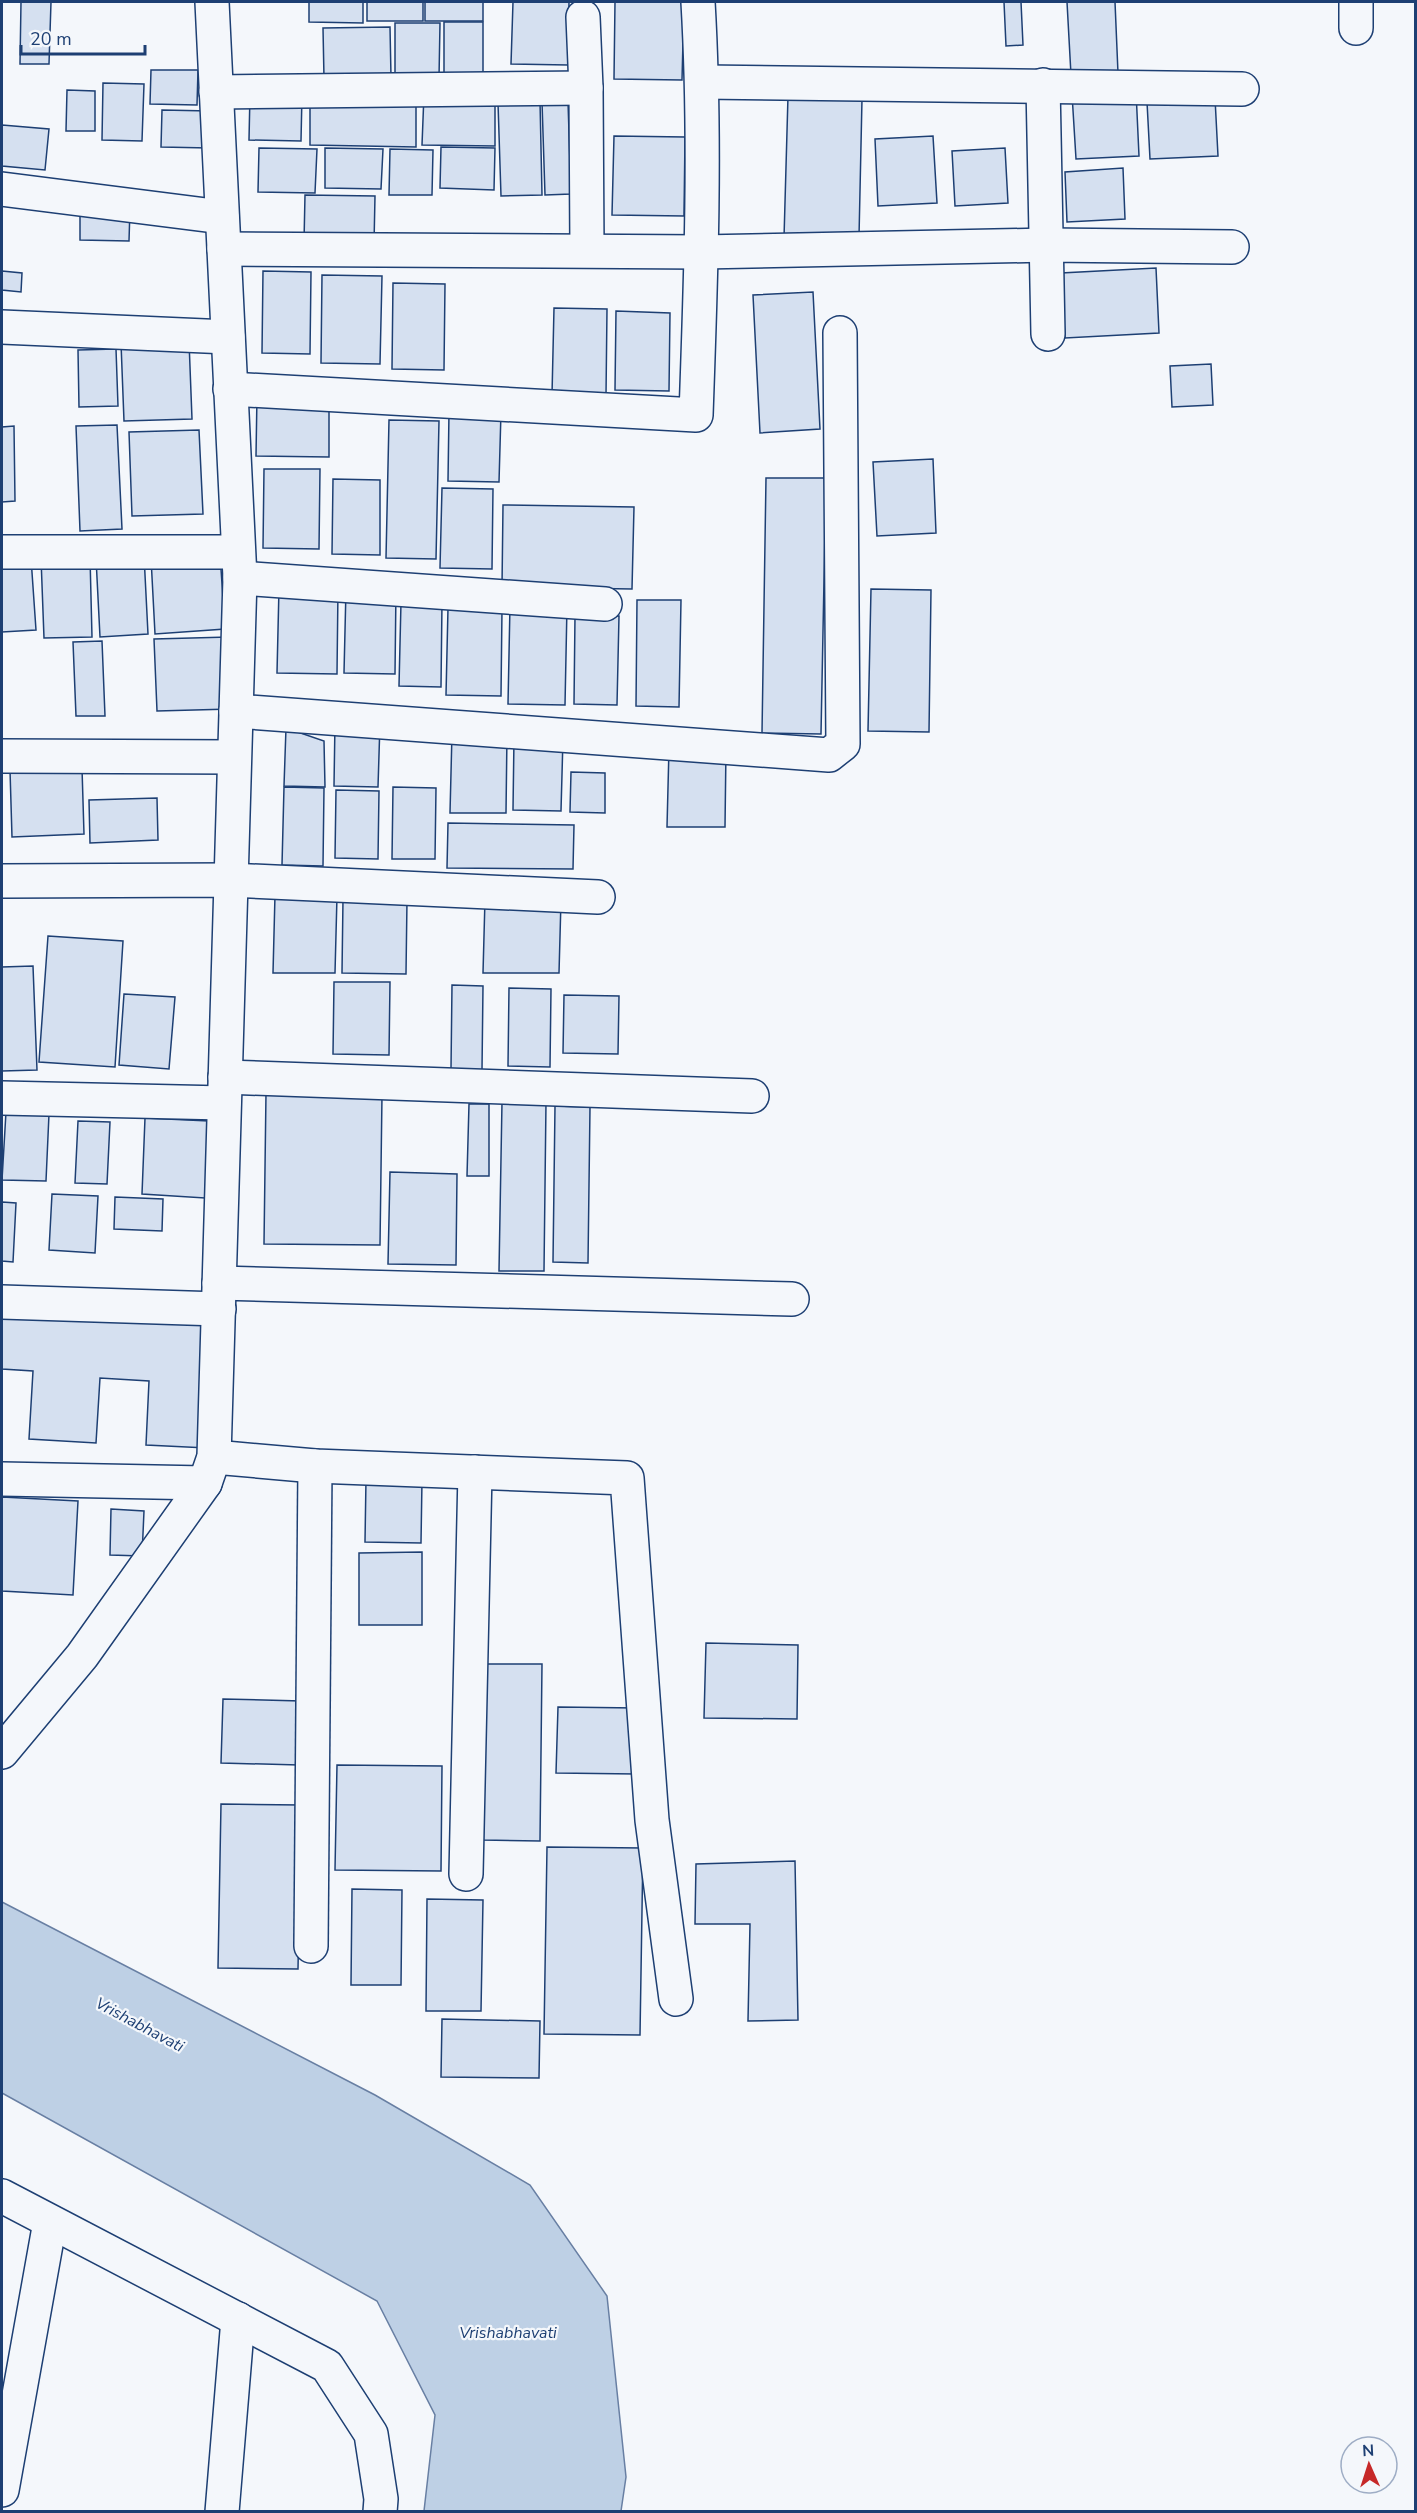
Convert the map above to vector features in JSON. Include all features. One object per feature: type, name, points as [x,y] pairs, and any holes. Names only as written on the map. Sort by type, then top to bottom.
[{"type":"street","points":[[2,1752],[82,1656],[209,1470],[219,1296],[239,565],[212,2]]},
{"type":"street","points":[[230,389],[696,415],[702,252],[703,82],[698,2]]},
{"type":"street","points":[[583,17],[587,250]]},
{"type":"street","points":[[703,82],[1242,89]]},
{"type":"street","points":[[1043,85],[1048,334]]},
{"type":"street","points":[[216,92],[586,88]]},
{"type":"street","points":[[2,189],[222,217]]},
{"type":"street","points":[[224,249],[702,252],[1047,245],[1232,247]]},
{"type":"street","points":[[2,327],[228,337]]},
{"type":"street","points":[[236,711],[829,755],[843,744],[840,333]]},
{"type":"street","points":[[2,552],[239,565],[605,604]]},
{"type":"street","points":[[2,756],[234,757]]},
{"type":"street","points":[[2,881],[231,880],[598,897]]},
{"type":"street","points":[[2,1098],[225,1090],[752,1096]]},
{"type":"street","points":[[2,1302],[219,1296],[792,1299]]},
{"type":"street","points":[[311,1946],[315,1466]]},
{"type":"street","points":[[2,1479],[315,1466],[627,1478],[652,1820],[676,1999]]},
{"type":"street","points":[[466,1874],[475,1472]]},
{"type":"street","points":[[2,2196],[327,2366],[371,2434],[381,2499],[380,2511]]},
{"type":"street","points":[[2,2490],[50,2222]]},
{"type":"street","points":[[222,2511],[238,2319]]},
{"type":"water","name":"Vrishabhavati","points":[[2,1902],[375,2095],[530,2185],[607,2296],[626,2477],[621,2511],[424,2511],[435,2415],[377,2301],[2,2093]]},
{"type":"building","points":[[21,2],[51,2],[49,64],[20,64]]},
{"type":"building","points":[[309,2],[363,2],[363,23],[309,22]]},
{"type":"building","points":[[367,2],[423,2],[423,21],[367,21]]},
{"type":"building","points":[[425,2],[483,2],[483,21],[425,21]]},
{"type":"building","points":[[513,2],[569,2],[568,65],[511,64]]},
{"type":"building","points":[[615,2],[684,2],[682,80],[614,79]]},
{"type":"building","points":[[1004,2],[1021,2],[1023,45],[1006,46]]},
{"type":"building","points":[[1067,2],[1115,2],[1118,73],[1071,75]]},
{"type":"building","points":[[444,22],[483,22],[483,75],[444,74]]},
{"type":"building","points":[[395,23],[440,23],[439,78],[395,78]]},
{"type":"building","points":[[390,27],[391,77],[324,78],[323,28]]},
{"type":"building","points":[[151,70],[198,70],[197,105],[150,104]]},
{"type":"building","points":[[103,83],[144,84],[142,141],[102,140]]},
{"type":"building","points":[[67,90],[95,91],[95,131],[66,131]]},
{"type":"building","points":[[1136,91],[1139,156],[1076,159],[1072,94]]},
{"type":"building","points":[[250,94],[302,95],[301,141],[249,140]]},
{"type":"building","points":[[424,94],[495,95],[495,146],[422,145]]},
{"type":"building","points":[[310,95],[416,97],[416,147],[310,145]]},
{"type":"building","points":[[788,96],[862,99],[859,237],[784,238]]},
{"type":"building","points":[[1215,98],[1218,156],[1150,159],[1147,102]]},
{"type":"building","points":[[540,101],[542,195],[501,196],[498,103]]},
{"type":"building","points":[[542,102],[568,102],[571,194],[545,195]]},
{"type":"building","points":[[162,110],[210,111],[209,148],[161,147]]},
{"type":"building","points":[[2,125],[49,129],[45,170],[2,166]]},
{"type":"building","points":[[614,136],[685,137],[684,216],[612,215]]},
{"type":"building","points":[[933,136],[937,203],[878,206],[875,139]]},
{"type":"building","points":[[441,147],[495,148],[494,190],[440,188]]},
{"type":"building","points":[[259,148],[317,149],[315,193],[258,192]]},
{"type":"building","points":[[325,148],[383,149],[381,189],[325,188]]},
{"type":"building","points":[[1005,148],[1008,203],[955,206],[952,151]]},
{"type":"building","points":[[390,149],[433,150],[432,195],[389,195]]},
{"type":"building","points":[[1123,168],[1125,219],[1067,222],[1065,172]]},
{"type":"building","points":[[305,195],[375,196],[374,244],[304,242]]},
{"type":"building","points":[[80,209],[130,209],[129,241],[80,240]]},
{"type":"building","points":[[1156,268],[1159,333],[1065,338],[1061,273]]},
{"type":"building","points":[[2,271],[22,273],[21,292],[2,290]]},
{"type":"building","points":[[263,271],[311,272],[310,354],[262,353]]},
{"type":"building","points":[[322,275],[382,276],[380,364],[321,363]]},
{"type":"building","points":[[393,283],[445,284],[444,370],[392,369]]},
{"type":"building","points":[[813,292],[820,429],[760,433],[753,295]]},
{"type":"building","points":[[554,308],[607,309],[606,396],[552,395]]},
{"type":"building","points":[[616,311],[670,313],[669,391],[615,390]]},
{"type":"building","points":[[189,341],[192,419],[124,421],[121,343]]},
{"type":"building","points":[[116,349],[118,406],[79,407],[78,350]]},
{"type":"building","points":[[1211,364],[1213,405],[1172,407],[1170,366]]},
{"type":"building","points":[[257,395],[329,396],[329,457],[256,456]]},
{"type":"building","points":[[449,412],[501,412],[499,482],[448,481]]},
{"type":"building","points":[[389,420],[439,421],[436,559],[386,558]]},
{"type":"building","points":[[117,425],[122,529],[80,531],[76,426]]},
{"type":"building","points":[[14,426],[15,501],[2,502],[2,427]]},
{"type":"building","points":[[199,430],[203,514],[132,516],[129,432]]},
{"type":"building","points":[[933,459],[936,533],[877,536],[873,462]]},
{"type":"building","points":[[264,469],[320,469],[319,549],[263,548]]},
{"type":"building","points":[[766,478],[826,478],[821,734],[762,733]]},
{"type":"building","points":[[333,479],[380,480],[380,555],[332,554]]},
{"type":"building","points":[[442,488],[493,489],[492,569],[440,568]]},
{"type":"building","points":[[503,505],[634,507],[632,589],[502,587]]},
{"type":"building","points":[[220,554],[225,629],[155,634],[151,558]]},
{"type":"building","points":[[144,555],[148,634],[100,637],[96,558]]},
{"type":"building","points":[[90,557],[92,637],[44,638],[41,558]]},
{"type":"building","points":[[31,558],[36,630],[2,632],[2,560]]},
{"type":"building","points":[[279,588],[338,589],[337,674],[277,673]]},
{"type":"building","points":[[346,589],[396,589],[395,674],[344,673]]},
{"type":"building","points":[[871,589],[931,590],[929,732],[868,731]]},
{"type":"building","points":[[637,600],[681,600],[679,707],[636,706]]},
{"type":"building","points":[[401,602],[442,602],[441,687],[399,686]]},
{"type":"building","points":[[510,605],[567,606],[565,705],[508,704]]},
{"type":"building","points":[[448,608],[502,609],[501,696],[446,695]]},
{"type":"building","points":[[575,616],[619,616],[617,705],[574,704]]},
{"type":"building","points":[[229,637],[231,709],[157,711],[154,639]]},
{"type":"building","points":[[102,641],[105,716],[76,716],[73,642]]},
{"type":"building","points":[[335,722],[380,723],[378,787],[334,786]]},
{"type":"building","points":[[286,728],[324,741],[325,787],[284,786]]},
{"type":"building","points":[[452,733],[507,734],[506,813],[450,813]]},
{"type":"building","points":[[514,738],[563,738],[561,811],[513,810]]},
{"type":"building","points":[[669,748],[726,749],[725,827],[667,827]]},
{"type":"building","points":[[82,768],[84,834],[12,837],[10,770]]},
{"type":"building","points":[[571,772],[605,773],[605,813],[570,812]]},
{"type":"building","points":[[284,787],[324,788],[323,866],[282,865]]},
{"type":"building","points":[[393,787],[436,788],[435,859],[392,859]]},
{"type":"building","points":[[336,790],[379,791],[378,859],[335,858]]},
{"type":"building","points":[[157,798],[158,840],[90,843],[89,800]]},
{"type":"building","points":[[448,823],[574,825],[573,869],[447,868]]},
{"type":"building","points":[[275,895],[337,896],[335,973],[273,973]]},
{"type":"building","points":[[343,899],[407,900],[406,974],[342,973]]},
{"type":"building","points":[[485,899],[561,900],[559,973],[483,973]]},
{"type":"building","points":[[48,936],[123,941],[115,1067],[39,1062]]},
{"type":"building","points":[[33,966],[37,1070],[2,1071],[2,967]]},
{"type":"building","points":[[334,982],[390,982],[389,1055],[333,1054]]},
{"type":"building","points":[[452,985],[483,986],[482,1070],[451,1069]]},
{"type":"building","points":[[509,988],[551,989],[550,1067],[508,1066]]},
{"type":"building","points":[[124,994],[175,997],[169,1069],[119,1065]]},
{"type":"building","points":[[564,995],[619,996],[618,1054],[563,1053]]},
{"type":"building","points":[[266,1093],[382,1095],[380,1245],[264,1244]]},
{"type":"building","points":[[502,1102],[546,1102],[544,1271],[499,1271]]},
{"type":"building","points":[[469,1104],[489,1104],[489,1176],[467,1176]]},
{"type":"building","points":[[555,1106],[590,1107],[588,1263],[553,1262]]},
{"type":"building","points":[[6,1112],[49,1114],[46,1181],[2,1180]]},
{"type":"building","points":[[145,1118],[209,1121],[205,1198],[142,1194]]},
{"type":"building","points":[[78,1121],[110,1122],[107,1184],[75,1183]]},
{"type":"building","points":[[390,1172],[457,1174],[456,1265],[388,1264]]},
{"type":"building","points":[[52,1194],[98,1196],[95,1253],[49,1250]]},
{"type":"building","points":[[115,1197],[163,1199],[162,1231],[114,1229]]},
{"type":"building","points":[[2,1202],[16,1203],[13,1262],[2,1261]]},
{"type":"building","points":[[2,1310],[214,1321],[207,1448],[146,1445],[149,1381],[100,1378],[96,1443],[29,1439],[33,1371],[2,1369]]},
{"type":"building","points":[[366,1479],[422,1480],[421,1543],[365,1542]]},
{"type":"building","points":[[2,1497],[78,1501],[73,1595],[2,1591]]},
{"type":"building","points":[[111,1509],[144,1511],[142,1556],[110,1555]]},
{"type":"building","points":[[422,1552],[422,1625],[359,1625],[359,1553]]},
{"type":"building","points":[[706,1643],[798,1645],[797,1719],[704,1718]]},
{"type":"building","points":[[485,1664],[542,1664],[540,1841],[482,1840]]},
{"type":"building","points":[[223,1699],[301,1701],[299,1765],[221,1763]]},
{"type":"building","points":[[558,1707],[637,1708],[636,1774],[556,1773]]},
{"type":"building","points":[[337,1765],[442,1766],[441,1871],[335,1870]]},
{"type":"building","points":[[221,1804],[301,1805],[298,1969],[218,1968]]},
{"type":"building","points":[[547,1847],[643,1848],[640,2035],[544,2034]]},
{"type":"building","points":[[795,1861],[798,2020],[748,2021],[750,1924],[695,1924],[696,1864]]},
{"type":"building","points":[[352,1889],[402,1890],[401,1985],[351,1985]]},
{"type":"building","points":[[427,1899],[483,1900],[481,2011],[426,2011]]},
{"type":"building","points":[[442,2019],[540,2021],[539,2078],[441,2077]]}]
